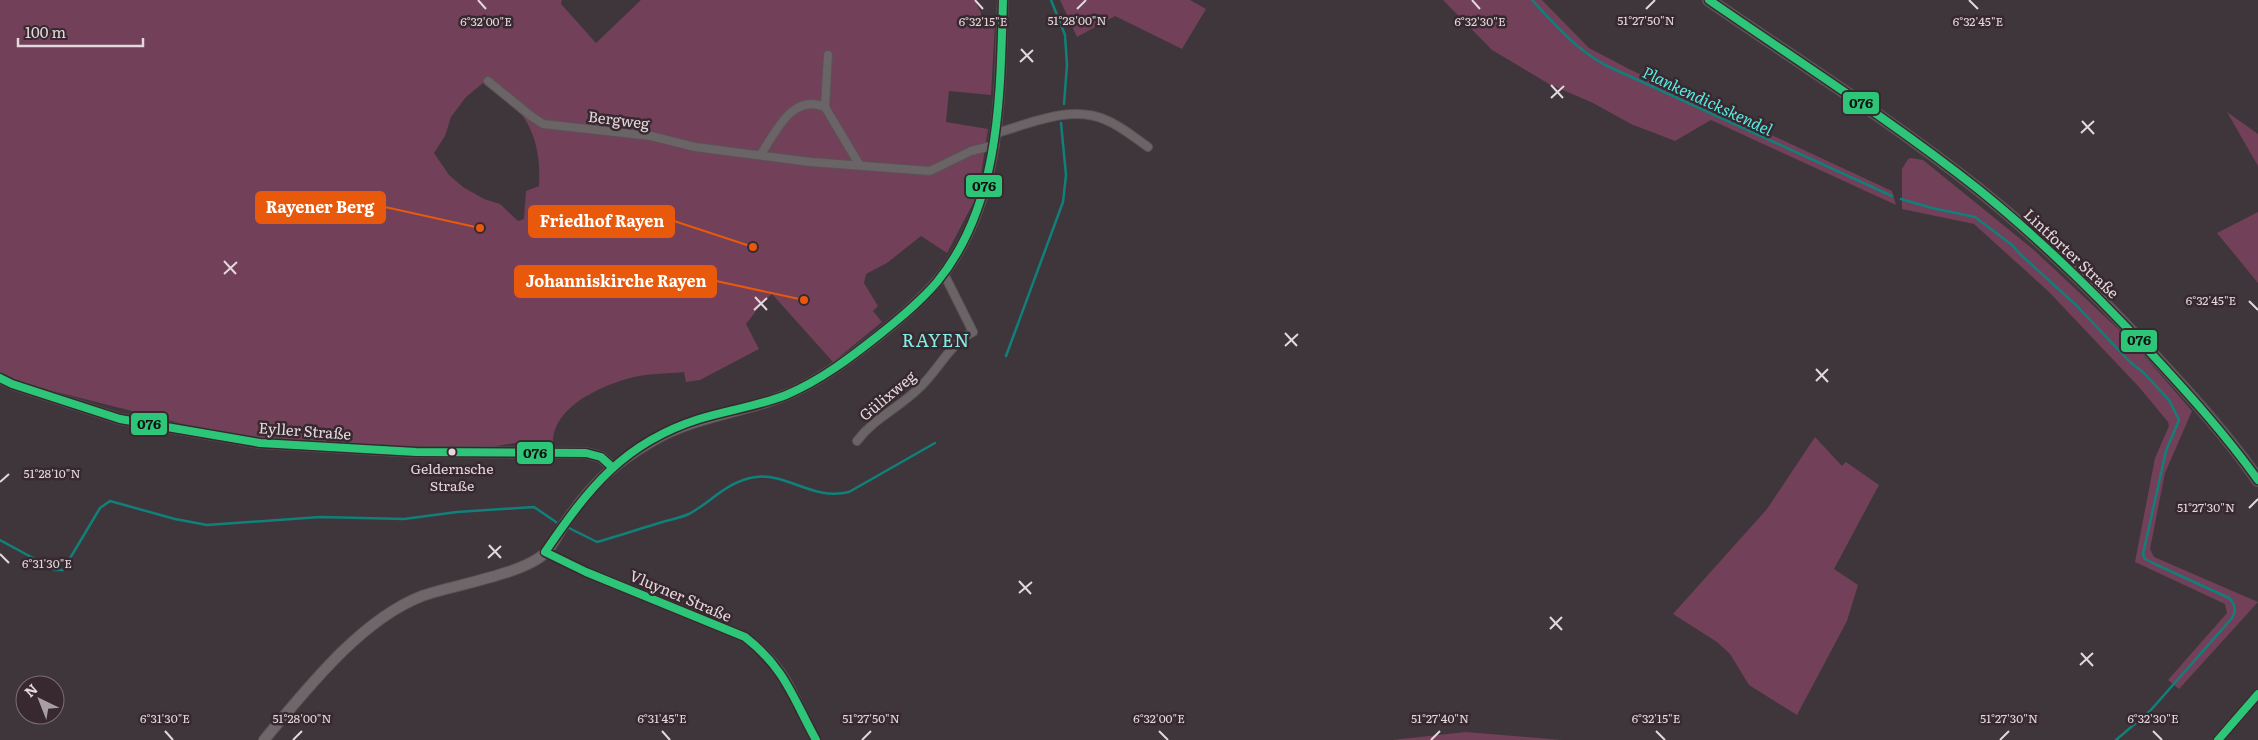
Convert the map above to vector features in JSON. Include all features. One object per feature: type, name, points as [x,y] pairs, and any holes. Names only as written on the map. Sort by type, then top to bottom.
[{"type":"main road","points":[[264,740],[337,658],[367,628],[422,596],[517,568],[545,552],[581,502],[612,467],[655,439],[688,423],[772,400],[803,387],[859,351],[918,302],[944,274],[970,230],[986,188],[995,145],[1003,0]]},
{"type":"main road","name":"Lintforter Straße","points":[[1709,0],[1913,141],[1978,189],[2043,244],[2122,320],[2189,393],[2258,480]]},
{"type":"main road","name":"Eyller Straße","points":[[0,378],[22,388],[120,419],[260,443],[416,452],[586,453],[602,456],[612,467]]},
{"type":"street","points":[[828,55],[825,106],[859,164]]},
{"type":"street","name":"Bergweg","points":[[488,81],[543,124],[651,136],[695,147],[761,154],[811,162],[859,164],[930,171],[971,151],[995,145]]},
{"type":"street","points":[[761,154],[791,110],[799,105],[818,104],[825,106]]},
{"type":"street","points":[[996,133],[1056,116],[1074,113],[1091,115],[1106,120],[1148,147]]},
{"type":"street","name":"Gülixweg","points":[[857,441],[867,428],[919,389],[962,338],[973,332],[944,274]]},
{"type":"street","name":"Vluyner Straße","points":[[545,552],[586,572],[745,637],[762,650],[778,668],[816,740]]},
{"type":"street","points":[[2218,740],[2258,694]]},
{"type":"shaded area","points":[[0,0],[562,0],[561,4],[596,43],[641,0],[975,0],[984,20],[995,23],[991,95],[949,91],[946,122],[988,129],[978,194],[947,253],[921,236],[887,263],[866,274],[864,283],[878,306],[873,311],[882,322],[833,362],[772,294],[763,302],[746,324],[759,349],[700,380],[686,382],[684,372],[650,374],[606,386],[580,400],[569,409],[555,431],[553,444],[515,443],[491,447],[263,444],[13,381],[0,374]],"holes":[[[488,79],[501,90],[521,113],[534,138],[538,153],[539,186],[526,191],[524,219],[518,221],[500,204],[484,199],[463,187],[449,175],[434,153],[445,136],[451,117],[466,97]]]},
{"type":"shaded area","points":[[1060,0],[1190,0],[1206,9],[1182,49],[1115,16],[1077,37]]},
{"type":"shaded area","points":[[1443,0],[1542,0],[1589,48],[1629,69],[1892,191],[1896,205],[1711,120],[1675,141],[1631,124],[1593,103],[1549,84],[1492,50]]},
{"type":"shaded area","points":[[2227,112],[2258,134],[2258,166]]},
{"type":"shaded area","points":[[1908,159],[1923,160],[2034,250],[2133,343],[2192,411],[2165,473],[2150,549],[2154,557],[2258,602],[2179,689],[2168,680],[2227,613],[2225,604],[2135,562],[2155,458],[2169,426],[2168,422],[2139,387],[2048,291],[1974,224],[1902,209],[1902,169]]},
{"type":"shaded area","points":[[2258,212],[2258,283],[2217,233]]},
{"type":"shaded area","points":[[1815,437],[1842,466],[1846,462],[1879,485],[1834,569],[1858,585],[1847,621],[1797,715],[1749,685],[1730,654],[1717,642],[1673,614],[1767,509]]},
{"type":"shaded area","points":[[1466,732],[1562,740],[1392,740]]},
{"type":"waterway","points":[[1051,0],[1065,35],[1067,65],[1064,104]]},
{"type":"waterway","name":"Plankendickskendel","points":[[1532,0],[1575,44],[1605,65],[1892,196]]},
{"type":"waterway","points":[[1006,356],[1063,202],[1066,175],[1061,123]]},
{"type":"waterway","name":"Plankendickskendel","points":[[1901,199],[1975,217],[2012,245],[2076,305],[2130,362],[2144,373],[2169,400],[2179,420],[2166,451],[2143,554],[2145,559],[2229,598],[2235,610],[2232,618],[2150,711],[2116,740]]},
{"type":"waterway","points":[[567,527],[597,542],[689,514],[737,482],[756,477],[779,479],[824,493],[849,492],[935,443]]},
{"type":"waterway","points":[[0,540],[55,570],[63,570],[100,508],[110,501],[175,519],[207,525],[320,517],[404,519],[457,512],[534,507],[556,522]]},
{"type":"transit line","name":"076","points":[[816,740],[779,672],[770,660],[745,637],[586,572],[545,552],[593,489],[628,455],[672,429],[699,419],[775,399],[811,383],[879,335],[937,282],[958,251],[974,219],[985,184],[993,148],[998,111],[1003,0]]},
{"type":"transit line","name":"076","points":[[1709,0],[1845,92],[1945,164],[1978,189],[2045,246],[2148,350],[2205,414],[2258,480]]},
{"type":"transit line","name":"076","points":[[0,378],[12,384],[120,419],[260,443],[416,452],[586,453],[601,457],[612,467]]},
{"type":"transit line","name":"076","points":[[2218,740],[2258,694]]},
{"type":"place","name":"Rayener Berg","points":[[480,228]]},
{"type":"place","name":"Friedhof Rayen","points":[[753,247]]},
{"type":"place","name":"Johanniskirche Rayen","points":[[804,300]]},
{"type":"place","name":"Geldernsche Straße","points":[[452,452]]},
{"type":"district","name":"RAYEN","points":[[936,339]]}]
